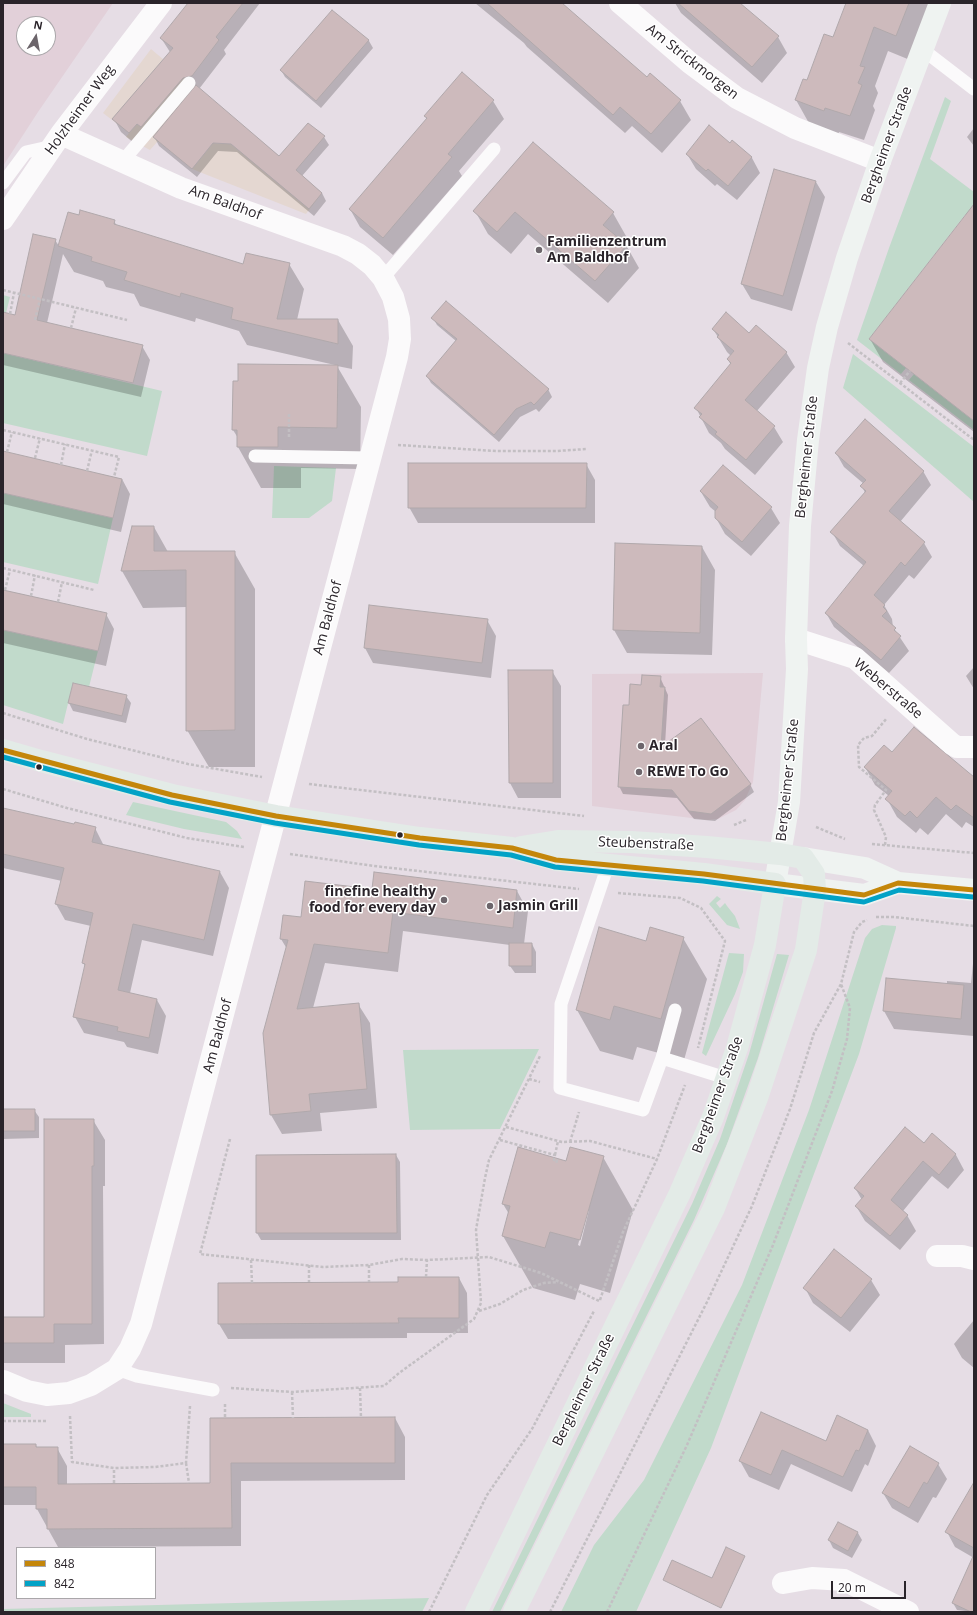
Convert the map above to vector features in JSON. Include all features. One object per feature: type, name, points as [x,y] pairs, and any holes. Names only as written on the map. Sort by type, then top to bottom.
[{"type":"main road","name":"Bergheimer Straße","points":[[476,1612],[680,1193],[713,1117],[737,1048],[765,945],[789,802],[798,669],[796,639],[804,470],[818,368],[827,327],[847,258],[880,161],[940,3]]},
{"type":"main road","name":"Steubenstraße","points":[[3,750],[41,762],[172,795],[276,816],[420,838],[512,848],[556,860],[704,874],[775,884]]},
{"type":"main road","name":"Steubenstraße","points":[[512,848],[558,841],[631,842],[780,854]]},
{"type":"main road","points":[[780,854],[865,868],[898,883],[974,890]]},
{"type":"main road","name":"Bergheimer Straße","points":[[514,1612],[714,1208],[758,1098],[804,956],[815,890],[814,874],[803,858]]},
{"type":"main road","points":[[775,884],[864,895],[898,883]]},
{"type":"street","name":"Holzheimer Weg","points":[[3,219],[57,140],[161,3]]},
{"type":"street","name":"Am Strickmorgen","points":[[620,3],[690,63],[737,98],[795,128],[880,161]]},
{"type":"street","name":"Am Baldhof","points":[[3,1381],[27,1390],[47,1395],[69,1393],[92,1384],[117,1369],[130,1349],[141,1324],[397,357],[400,339],[399,319],[393,297],[383,278],[372,265],[358,254],[343,246],[181,188],[122,162],[57,140]]},
{"type":"street","name":"Weberstraße","points":[[796,639],[855,658],[952,744],[957,747],[974,747]]},
{"type":"street","points":[[937,1256],[962,1256],[974,1259]]},
{"type":"street","points":[[783,1583],[812,1578],[844,1580],[908,1612]]},
{"type":"lane","points":[[922,49],[974,89]]},
{"type":"lane","points":[[122,162],[189,83]]},
{"type":"lane","points":[[3,183],[26,152],[57,140]]},
{"type":"lane","points":[[383,278],[494,149]]},
{"type":"lane","points":[[255,456],[372,451]]},
{"type":"lane","points":[[608,865],[561,1004],[560,1088],[643,1110],[662,1058],[675,1010]]},
{"type":"lane","points":[[662,1058],[726,1078]]},
{"type":"lane","points":[[117,1369],[137,1376],[213,1390]]},
{"type":"path","points":[[3,290],[127,320]]},
{"type":"path","points":[[10,314],[14,293]]},
{"type":"path","points":[[36,320],[40,299]]},
{"type":"path","points":[[71,328],[76,308]]},
{"type":"path","points":[[827,327],[974,440]]},
{"type":"path","points":[[900,383],[910,371]]},
{"type":"path","points":[[3,430],[119,457],[114,477]]},
{"type":"path","points":[[7,452],[12,432]]},
{"type":"path","points":[[35,458],[40,438]]},
{"type":"path","points":[[61,465],[65,444]]},
{"type":"path","points":[[372,451],[557,451],[587,449]]},
{"type":"path","points":[[87,471],[92,450]]},
{"type":"path","points":[[3,568],[94,590]]},
{"type":"path","points":[[6,590],[10,570]]},
{"type":"path","points":[[31,596],[35,576]]},
{"type":"path","points":[[58,602],[62,582]]},
{"type":"path","points":[[885,845],[886,837],[874,810],[875,806],[886,790],[859,767],[858,745],[864,738],[872,736],[903,699]]},
{"type":"path","points":[[3,713],[87,739],[188,764],[285,782],[585,816]]},
{"type":"path","points":[[3,789],[67,808],[187,838],[267,851],[374,866],[600,891],[680,898],[701,908],[725,941],[713,993],[691,1067],[657,1159],[622,1232],[599,1301],[540,1416],[521,1447],[487,1495],[429,1612]]},
{"type":"path","points":[[816,827],[847,840]]},
{"type":"path","points":[[870,843],[974,854]]},
{"type":"path","points":[[550,1612],[707,1302],[749,1212],[790,1109],[814,1033],[841,984],[854,932],[862,922],[873,917],[894,917],[974,926]]},
{"type":"path","points":[[607,1612],[690,1438],[774,1245],[832,1091],[847,1039],[850,1008],[841,984]]},
{"type":"path","points":[[213,1390],[230,1388],[292,1392],[384,1386],[399,1373],[474,1319],[479,1311],[482,1295],[476,1257],[476,1230],[489,1160],[543,1050]]},
{"type":"path","points":[[570,1142],[584,1094]]},
{"type":"path","points":[[506,1127],[558,1141],[590,1141],[657,1159]]},
{"type":"path","points":[[230,1139],[200,1254],[251,1260],[340,1267],[368,1265],[402,1259],[427,1260],[476,1257],[489,1258],[520,1266],[558,1281],[599,1301]]},
{"type":"path","points":[[500,1140],[555,1154]]},
{"type":"path","points":[[556,1164],[557,1160],[554,1160],[558,1141]]},
{"type":"path","points":[[251,1260],[252,1283]]},
{"type":"path","points":[[426,1277],[427,1260]]},
{"type":"path","points":[[309,1265],[309,1282]]},
{"type":"path","points":[[368,1265],[369,1282]]},
{"type":"path","points":[[479,1311],[500,1304],[523,1290],[544,1283],[558,1281]]},
{"type":"path","points":[[189,1483],[186,1462],[191,1386]]},
{"type":"path","points":[[360,1388],[361,1418]]},
{"type":"path","points":[[292,1392],[293,1418]]},
{"type":"path","points":[[69,1393],[72,1462],[114,1468],[155,1467],[186,1462]]},
{"type":"path","points":[[3,1421],[47,1422]]},
{"type":"path","points":[[114,1468],[114,1484]]},
{"type":"shaded area","points":[[3,3],[113,3],[3,166]]},
{"type":"shaded area","points":[[151,49],[322,193],[306,214],[192,169],[158,141],[150,150],[126,137],[129,133],[103,113]]},
{"type":"shaded area","points":[[763,673],[753,782],[745,800],[736,810],[718,819],[708,820],[592,806],[592,674]]},
{"type":"green space","points":[[945,97],[951,101],[930,159],[974,192],[974,221],[965,215],[869,339],[906,368],[901,374],[857,340],[889,248]]},
{"type":"green space","points":[[3,295],[10,297],[6,313],[3,312]]},
{"type":"green space","points":[[3,353],[162,391],[147,456],[3,423]]},
{"type":"green space","points":[[853,354],[974,447],[974,502],[843,388]]},
{"type":"green space","points":[[914,374],[974,421],[974,430],[909,380]]},
{"type":"green space","points":[[274,466],[336,468],[332,501],[309,518],[272,518]]},
{"type":"green space","points":[[3,493],[113,518],[98,584],[3,562]]},
{"type":"green space","points":[[3,630],[98,651],[89,687],[73,683],[63,724],[3,705]]},
{"type":"green space","points":[[133,802],[226,822],[237,831],[242,839],[184,829],[126,815]]},
{"type":"green space","points":[[717,896],[721,899],[716,903],[720,908],[725,903],[735,916],[740,929],[727,925],[709,904]]},
{"type":"green space","points":[[882,925],[896,926],[896,928],[859,1054],[711,1448],[636,1612],[561,1612],[594,1545],[644,1480],[742,1285],[809,1110],[865,938],[872,929]]},
{"type":"green space","points":[[729,953],[744,954],[743,972],[735,994],[706,1056],[702,1053]]},
{"type":"green space","points":[[777,954],[789,955],[758,1058],[727,1144],[694,1220],[500,1612],[492,1612],[692,1204],[720,1139],[749,1054]]},
{"type":"green space","points":[[539,1049],[500,1129],[410,1130],[403,1050]]},
{"type":"green space","points":[[3,1403],[31,1414],[31,1417],[3,1417]]},
{"type":"green space","points":[[429,1598],[422,1612],[3,1612],[3,1609]]},
{"type":"building","points":[[188,3],[243,3],[216,37],[219,40],[192,76],[183,78],[141,127],[137,124],[129,133],[112,119],[173,48],[160,38]]},
{"type":"building","points":[[487,3],[562,3],[647,77],[650,73],[681,100],[651,134],[620,107],[613,115]]},
{"type":"building","points":[[678,3],[740,3],[779,36],[752,67]]},
{"type":"building","points":[[846,3],[909,3],[896,36],[874,27],[860,66],[865,67],[858,83],[862,85],[850,116],[825,108],[824,111],[795,100],[803,79],[807,80],[824,34],[833,37]]},
{"type":"building","points":[[332,10],[369,40],[316,101],[280,70]]},
{"type":"building","points":[[462,72],[494,100],[448,154],[452,157],[383,238],[349,209],[427,118],[424,116]]},
{"type":"building","points":[[196,85],[279,156],[308,123],[325,136],[296,170],[322,193],[309,209],[231,144],[213,143],[192,169],[153,137]]},
{"type":"building","points":[[709,125],[730,143],[732,140],[752,157],[728,186],[708,169],[706,171],[686,154]]},
{"type":"building","points":[[533,142],[614,212],[603,225],[627,245],[595,281],[515,212],[497,232],[473,211]]},
{"type":"building","points":[[774,169],[816,181],[783,296],[741,284]]},
{"type":"building","points":[[974,204],[974,421],[869,339]]},
{"type":"building","points":[[80,210],[115,220],[114,224],[243,264],[246,253],[290,263],[277,319],[338,319],[338,344],[231,319],[233,308],[181,293],[180,297],[124,280],[127,272],[91,261],[92,257],[58,246],[68,212],[79,215]]},
{"type":"building","points":[[33,234],[56,239],[37,320],[143,345],[133,383],[3,353],[3,312],[15,315]]},
{"type":"building","points":[[446,301],[549,389],[534,405],[531,402],[516,409],[494,435],[426,376],[457,339],[431,318]]},
{"type":"building","points":[[726,312],[749,333],[756,325],[787,352],[745,400],[775,426],[746,460],[715,434],[717,432],[699,417],[702,414],[694,408],[731,363],[727,359],[734,351],[717,337],[719,335],[712,329]]},
{"type":"building","points":[[238,364],[338,365],[337,428],[278,427],[278,447],[237,447],[237,430],[232,430],[233,381],[238,381]]},
{"type":"building","points":[[865,419],[924,471],[889,511],[925,542],[905,566],[901,562],[874,595],[885,605],[883,607],[887,611],[882,616],[896,628],[894,630],[901,636],[881,660],[825,613],[866,562],[830,532],[866,491],[860,486],[866,480],[835,453]]},
{"type":"building","points":[[3,451],[122,479],[113,518],[3,493]]},
{"type":"building","points":[[408,463],[587,463],[586,508],[408,508]]},
{"type":"building","points":[[723,465],[772,507],[742,542],[715,518],[715,511],[718,507],[700,491]]},
{"type":"building","points":[[132,526],[154,526],[154,551],[235,551],[235,730],[186,731],[186,570],[121,571]]},
{"type":"building","points":[[615,543],[702,546],[700,633],[613,630]]},
{"type":"building","points":[[3,590],[107,613],[98,651],[3,630]]},
{"type":"building","points":[[369,605],[488,619],[482,663],[364,648]]},
{"type":"building","points":[[508,670],[553,670],[553,783],[509,783]]},
{"type":"building","points":[[642,675],[661,676],[660,687],[665,687],[661,747],[701,718],[751,784],[711,814],[689,811],[672,790],[618,787],[623,705],[629,705],[630,684],[641,685]]},
{"type":"building","points":[[73,683],[127,695],[122,716],[68,703]]},
{"type":"building","points":[[914,727],[974,777],[974,818],[956,805],[951,810],[936,797],[917,818],[910,811],[905,816],[885,799],[892,791],[864,767],[884,745],[892,752]]},
{"type":"building","points":[[3,808],[74,824],[75,822],[96,827],[92,842],[220,871],[204,940],[133,924],[118,990],[157,999],[149,1038],[117,1031],[118,1027],[73,1017],[85,964],[82,963],[93,913],[55,904],[64,868],[3,854]]},
{"type":"building","points":[[374,872],[517,890],[513,928],[393,912],[388,953],[314,944],[297,1009],[359,1003],[367,1089],[309,1094],[311,1111],[270,1115],[263,1033],[288,940],[280,939],[283,915],[301,917],[305,881],[372,889]]},
{"type":"building","points":[[599,927],[646,941],[650,927],[684,937],[661,1019],[614,1006],[610,1020],[576,1010]]},
{"type":"building","points":[[509,943],[532,943],[532,966],[509,966]]},
{"type":"building","points":[[886,978],[964,985],[961,1019],[883,1011]]},
{"type":"building","points":[[3,1109],[35,1109],[35,1131],[3,1131]]},
{"type":"building","points":[[44,1119],[94,1119],[94,1166],[92,1166],[92,1324],[54,1324],[54,1343],[3,1343],[3,1317],[44,1317]]},
{"type":"building","points":[[905,1127],[924,1143],[932,1133],[956,1154],[939,1175],[923,1161],[899,1190],[891,1200],[908,1215],[890,1236],[855,1206],[864,1196],[854,1188]]},
{"type":"building","points":[[518,1147],[566,1161],[570,1147],[604,1156],[580,1240],[550,1232],[545,1248],[502,1236],[510,1206],[502,1204]]},
{"type":"building","points":[[396,1154],[397,1233],[256,1233],[256,1155]]},
{"type":"building","points":[[834,1249],[872,1279],[841,1318],[803,1288]]},
{"type":"building","points":[[398,1277],[459,1277],[459,1318],[398,1318],[399,1323],[218,1324],[218,1283],[398,1282]]},
{"type":"building","points":[[761,1412],[826,1441],[837,1415],[868,1430],[859,1451],[856,1450],[843,1477],[782,1450],[771,1475],[739,1461]]},
{"type":"building","points":[[395,1417],[395,1463],[231,1463],[232,1528],[47,1529],[47,1509],[36,1509],[36,1487],[3,1487],[3,1444],[36,1444],[36,1447],[58,1447],[58,1484],[210,1483],[210,1418]]},
{"type":"building","points":[[910,1446],[939,1463],[927,1484],[924,1482],[909,1508],[882,1493]]},
{"type":"building","points":[[974,1482],[974,1548],[945,1532]]},
{"type":"building","points":[[838,1522],[858,1532],[848,1551],[828,1540]]},
{"type":"building","points":[[726,1547],[745,1556],[721,1608],[663,1580],[672,1560],[712,1578]]},
{"type":"building","points":[[974,1554],[974,1612],[971,1612],[952,1603]]},
{"type":"transit line","name":"848","points":[[3,750],[172,795],[276,816],[420,838],[512,848],[556,860],[704,874],[864,895],[898,883],[974,890]]},
{"type":"transit line","name":"842","points":[[3,757],[170,802],[275,823],[419,845],[511,855],[555,867],[703,881],[864,902],[899,890],[973,897]]},
{"type":"place","name":"Familienzentrum Am Baldhof","points":[[539,250]]},
{"type":"place","name":"Aral","points":[[641,746]]},
{"type":"place","name":"REWE To Go","points":[[639,772]]},
{"type":"place","name":"finefine healthy food for every day","points":[[444,900]]},
{"type":"place","name":"Jasmin Grill","points":[[490,906]]}]
